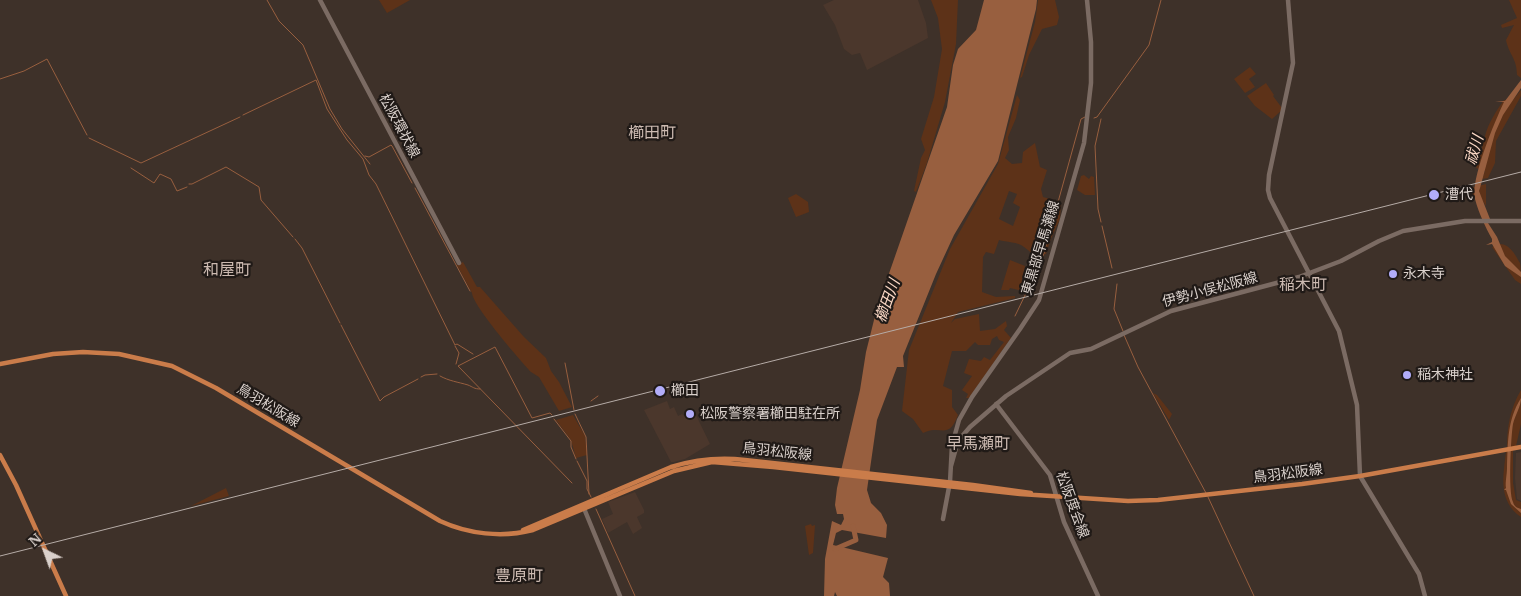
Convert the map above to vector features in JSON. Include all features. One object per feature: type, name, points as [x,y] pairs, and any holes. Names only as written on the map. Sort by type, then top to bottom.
[{"type":"main road","name":"松阪環状線","points":[[320,0],[459,262]]},
{"type":"main road","name":"東黒部早馬瀬線","points":[[943,520],[951,466],[952,441],[962,413],[1039,300],[1084,144],[1091,84],[1091,42],[1087,0]]},
{"type":"main road","points":[[1288,0],[1293,63],[1268,190],[1273,207],[1334,322],[1342,342],[1358,412],[1360,476],[1420,574],[1424,587],[1424,596]]},
{"type":"main road","name":"伊勢小俣松阪線","points":[[951,466],[961,437],[996,404],[1066,355],[1094,348],[1162,314],[1283,282],[1341,261],[1403,231],[1477,220],[1521,220]]},
{"type":"main road","name":"鳥羽松阪線","points":[[0,364],[53,354],[76,352],[119,354],[172,366],[204,381],[450,525],[484,534],[509,533],[530,527],[583,507],[671,467],[700,459],[725,458],[1056,497],[1128,501],[1158,500],[1360,476],[1521,447]]},
{"type":"main road","name":"松阪度会線","points":[[996,404],[1048,472],[1066,529],[1098,596]]},
{"type":"main road","points":[[0,455],[17,486],[66,596]]},
{"type":"main road","points":[[583,507],[620,596]]},
{"type":"shaded area","points":[[379,0],[410,0],[387,13]]},
{"type":"shaded area","points":[[834,0],[918,0],[926,23],[928,38],[867,70],[860,53],[852,55],[844,49],[835,25],[823,5]]},
{"type":"shaded area","points":[[931,0],[958,0],[956,44],[945,102],[927,163],[916,192],[914,191],[921,158],[925,150],[921,139],[934,97],[942,49],[938,18]]},
{"type":"shaded area","points":[[1038,0],[1055,0],[1059,17],[1057,25],[1042,29],[1020,78],[1035,22]]},
{"type":"shaded area","points":[[1509,0],[1521,0],[1521,78],[1517,75],[1516,64],[1506,40],[1514,25],[1502,28],[1501,25],[1517,18]]},
{"type":"shaded area","points":[[1250,67],[1256,74],[1249,79],[1255,87],[1245,93],[1234,79]]},
{"type":"shaded area","points":[[1266,83],[1282,108],[1272,119],[1255,106],[1247,96]]},
{"type":"shaded area","points":[[1521,90],[1521,96],[1496,141],[1495,163],[1488,178],[1482,179],[1485,171],[1476,168],[1488,127],[1504,100],[1513,100]]},
{"type":"shaded area","points":[[1017,95],[1020,100],[1016,118],[1008,137],[1009,150],[1005,158],[1012,164],[1022,163],[1023,152],[1035,143],[1040,167],[1047,170],[1041,189],[1043,197],[1061,202],[1060,219],[1046,254],[1036,256],[1019,244],[999,240],[994,254],[986,252],[983,257],[982,292],[996,297],[1015,296],[1015,298],[958,312],[951,323],[955,319],[979,314],[980,331],[995,329],[1006,321],[1007,326],[1004,330],[1011,338],[969,398],[966,398],[968,394],[962,390],[972,376],[964,373],[969,359],[981,361],[984,357],[990,360],[1004,342],[999,340],[997,336],[992,339],[990,345],[978,345],[975,342],[966,351],[952,351],[943,386],[952,390],[952,407],[958,415],[948,430],[935,430],[923,433],[913,419],[902,411],[909,350],[950,249],[998,164]],"holes":[[[1009,191],[1017,194],[1013,203],[1020,207],[1013,226],[999,219]]]},
{"type":"shaded area","points":[[1084,175],[1089,179],[1091,176],[1094,177],[1095,195],[1085,195],[1077,190],[1081,176]]},
{"type":"shaded area","points":[[1486,184],[1486,206],[1482,200],[1473,197],[1470,188]]},
{"type":"shaded area","points":[[796,194],[808,202],[809,212],[796,217],[788,198]]},
{"type":"shaded area","points":[[1500,244],[1510,248],[1520,263],[1521,284],[1515,280],[1492,247]]},
{"type":"shaded area","points":[[1010,260],[1025,266],[1022,280],[1029,283],[1023,291],[1010,288],[1009,290],[1001,290]]},
{"type":"shaded area","points":[[463,262],[477,287],[480,287],[524,337],[546,358],[551,371],[572,407],[559,411],[539,377],[531,372],[488,320],[474,300],[457,265]]},
{"type":"shaded area","points":[[1521,390],[1521,424],[1516,446],[1507,448],[1510,418]]},
{"type":"shaded area","points":[[1153,393],[1157,395],[1172,414],[1169,420]]},
{"type":"shaded area","points":[[667,401],[670,409],[674,407],[678,416],[682,414],[688,419],[696,415],[710,444],[685,459],[674,462],[671,462],[644,410]]},
{"type":"shaded area","points":[[573,415],[585,436],[587,455],[576,458],[571,440],[556,420]]},
{"type":"shaded area","points":[[1513,450],[1513,483],[1516,500],[1521,502],[1521,517],[1509,504],[1504,488],[1506,452]]},
{"type":"shaded area","points":[[1521,452],[1521,501],[1517,499],[1515,478],[1516,453]]},
{"type":"shaded area","points":[[226,488],[229,496],[191,506]]},
{"type":"shaded area","points":[[635,492],[644,510],[644,513],[637,517],[642,528],[633,534],[627,522],[608,533],[602,519],[613,514],[608,502]]},
{"type":"shaded area","points":[[811,524],[812,526],[815,525],[813,553],[809,555],[805,526]]},
{"type":"water","points":[[984,0],[1037,0],[998,161],[954,235],[903,356],[904,367],[897,367],[877,420],[867,490],[871,503],[881,513],[887,525],[886,538],[842,530],[836,533],[833,545],[888,558],[883,577],[889,583],[890,596],[837,596],[835,592],[834,596],[824,596],[825,559],[832,521],[841,525],[844,519],[843,514],[837,514],[835,505],[837,488],[877,308],[947,107],[953,65],[958,49],[976,30]]},
{"type":"water","points":[[1521,80],[1521,88],[1503,115],[1495,133],[1479,191],[1490,219],[1488,223],[1497,237],[1505,256],[1521,272],[1521,277],[1505,266],[1492,244],[1486,245],[1492,242],[1492,239],[1478,210],[1474,190],[1484,150],[1504,102],[1495,101],[1505,101]]},
{"type":"water","points":[[1521,398],[1513,424],[1510,476],[1511,496],[1514,505],[1521,509],[1521,513],[1511,504],[1506,490],[1504,490],[1506,488],[1508,441],[1511,423],[1516,406]]},
{"type":"waterway","points":[[267,0],[279,21],[303,45],[330,109],[342,129],[370,164]]},
{"type":"waterway","points":[[1094,118],[1097,117],[1149,45],[1161,0]]},
{"type":"waterway","points":[[0,79],[24,71],[47,59],[87,135]]},
{"type":"waterway","points":[[243,115],[316,80],[327,109],[347,140],[363,159],[369,175],[376,184],[455,345],[457,344],[473,354]]},
{"type":"waterway","points":[[89,138],[141,163],[240,117]]},
{"type":"waterway","points":[[1015,316],[1042,260],[1081,119],[1085,117]]},
{"type":"waterway","points":[[1101,119],[1095,146],[1098,209],[1101,222]]},
{"type":"waterway","points":[[365,156],[369,157],[391,145],[412,183]]},
{"type":"waterway","points":[[189,184],[226,167],[259,187],[261,200],[293,237]]},
{"type":"waterway","points":[[131,168],[154,183],[160,174],[171,179],[177,191],[187,187]]},
{"type":"waterway","points":[[415,188],[470,291]]},
{"type":"waterway","points":[[1102,226],[1112,268]]},
{"type":"waterway","points":[[295,239],[302,248],[340,323]]},
{"type":"waterway","points":[[1117,284],[1114,309],[1123,331]]},
{"type":"waterway","points":[[341,325],[380,401],[418,379]]},
{"type":"waterway","points":[[1124,335],[1138,367],[1206,493]]},
{"type":"waterway","points":[[455,346],[459,353],[456,364]]},
{"type":"waterway","points":[[552,415],[550,413],[532,418],[495,347],[458,366],[572,483]]},
{"type":"waterway","points":[[565,363],[574,410]]},
{"type":"waterway","points":[[421,377],[437,374]]},
{"type":"waterway","points":[[440,376],[480,389]]},
{"type":"waterway","points":[[591,401],[598,396]]},
{"type":"waterway","points":[[575,414],[586,437],[589,494]]},
{"type":"waterway","points":[[554,419],[571,441],[571,447],[576,459]]},
{"type":"waterway","points":[[577,461],[587,481],[587,489],[591,497]]},
{"type":"waterway","points":[[1208,497],[1254,596]]},
{"type":"waterway","points":[[596,509],[635,596]]},
{"type":"waterway","name":"櫛田川","points":[[835,549],[856,540],[853,526]]},
{"type":"railway","points":[[0,556],[1521,172]]},
{"type":"place","name":"漕代","points":[[1434,195]]},
{"type":"place","name":"永木寺","points":[[1393,274]]},
{"type":"place","name":"稲木神社","points":[[1407,375]]},
{"type":"place","name":"櫛田","points":[[660,391]]},
{"type":"place","name":"松阪警察署櫛田駐在所","points":[[690,414]]},
{"type":"district","name":"櫛田町","points":[[652,133]]},
{"type":"district","name":"和屋町","points":[[227,270]]},
{"type":"district","name":"稲木町","points":[[1303,285]]},
{"type":"district","name":"早馬瀬町","points":[[978,444]]},
{"type":"district","name":"豊原町","points":[[519,576]]},
{"type":"water label","name":"祓川","points":[[1475,150]]}]
